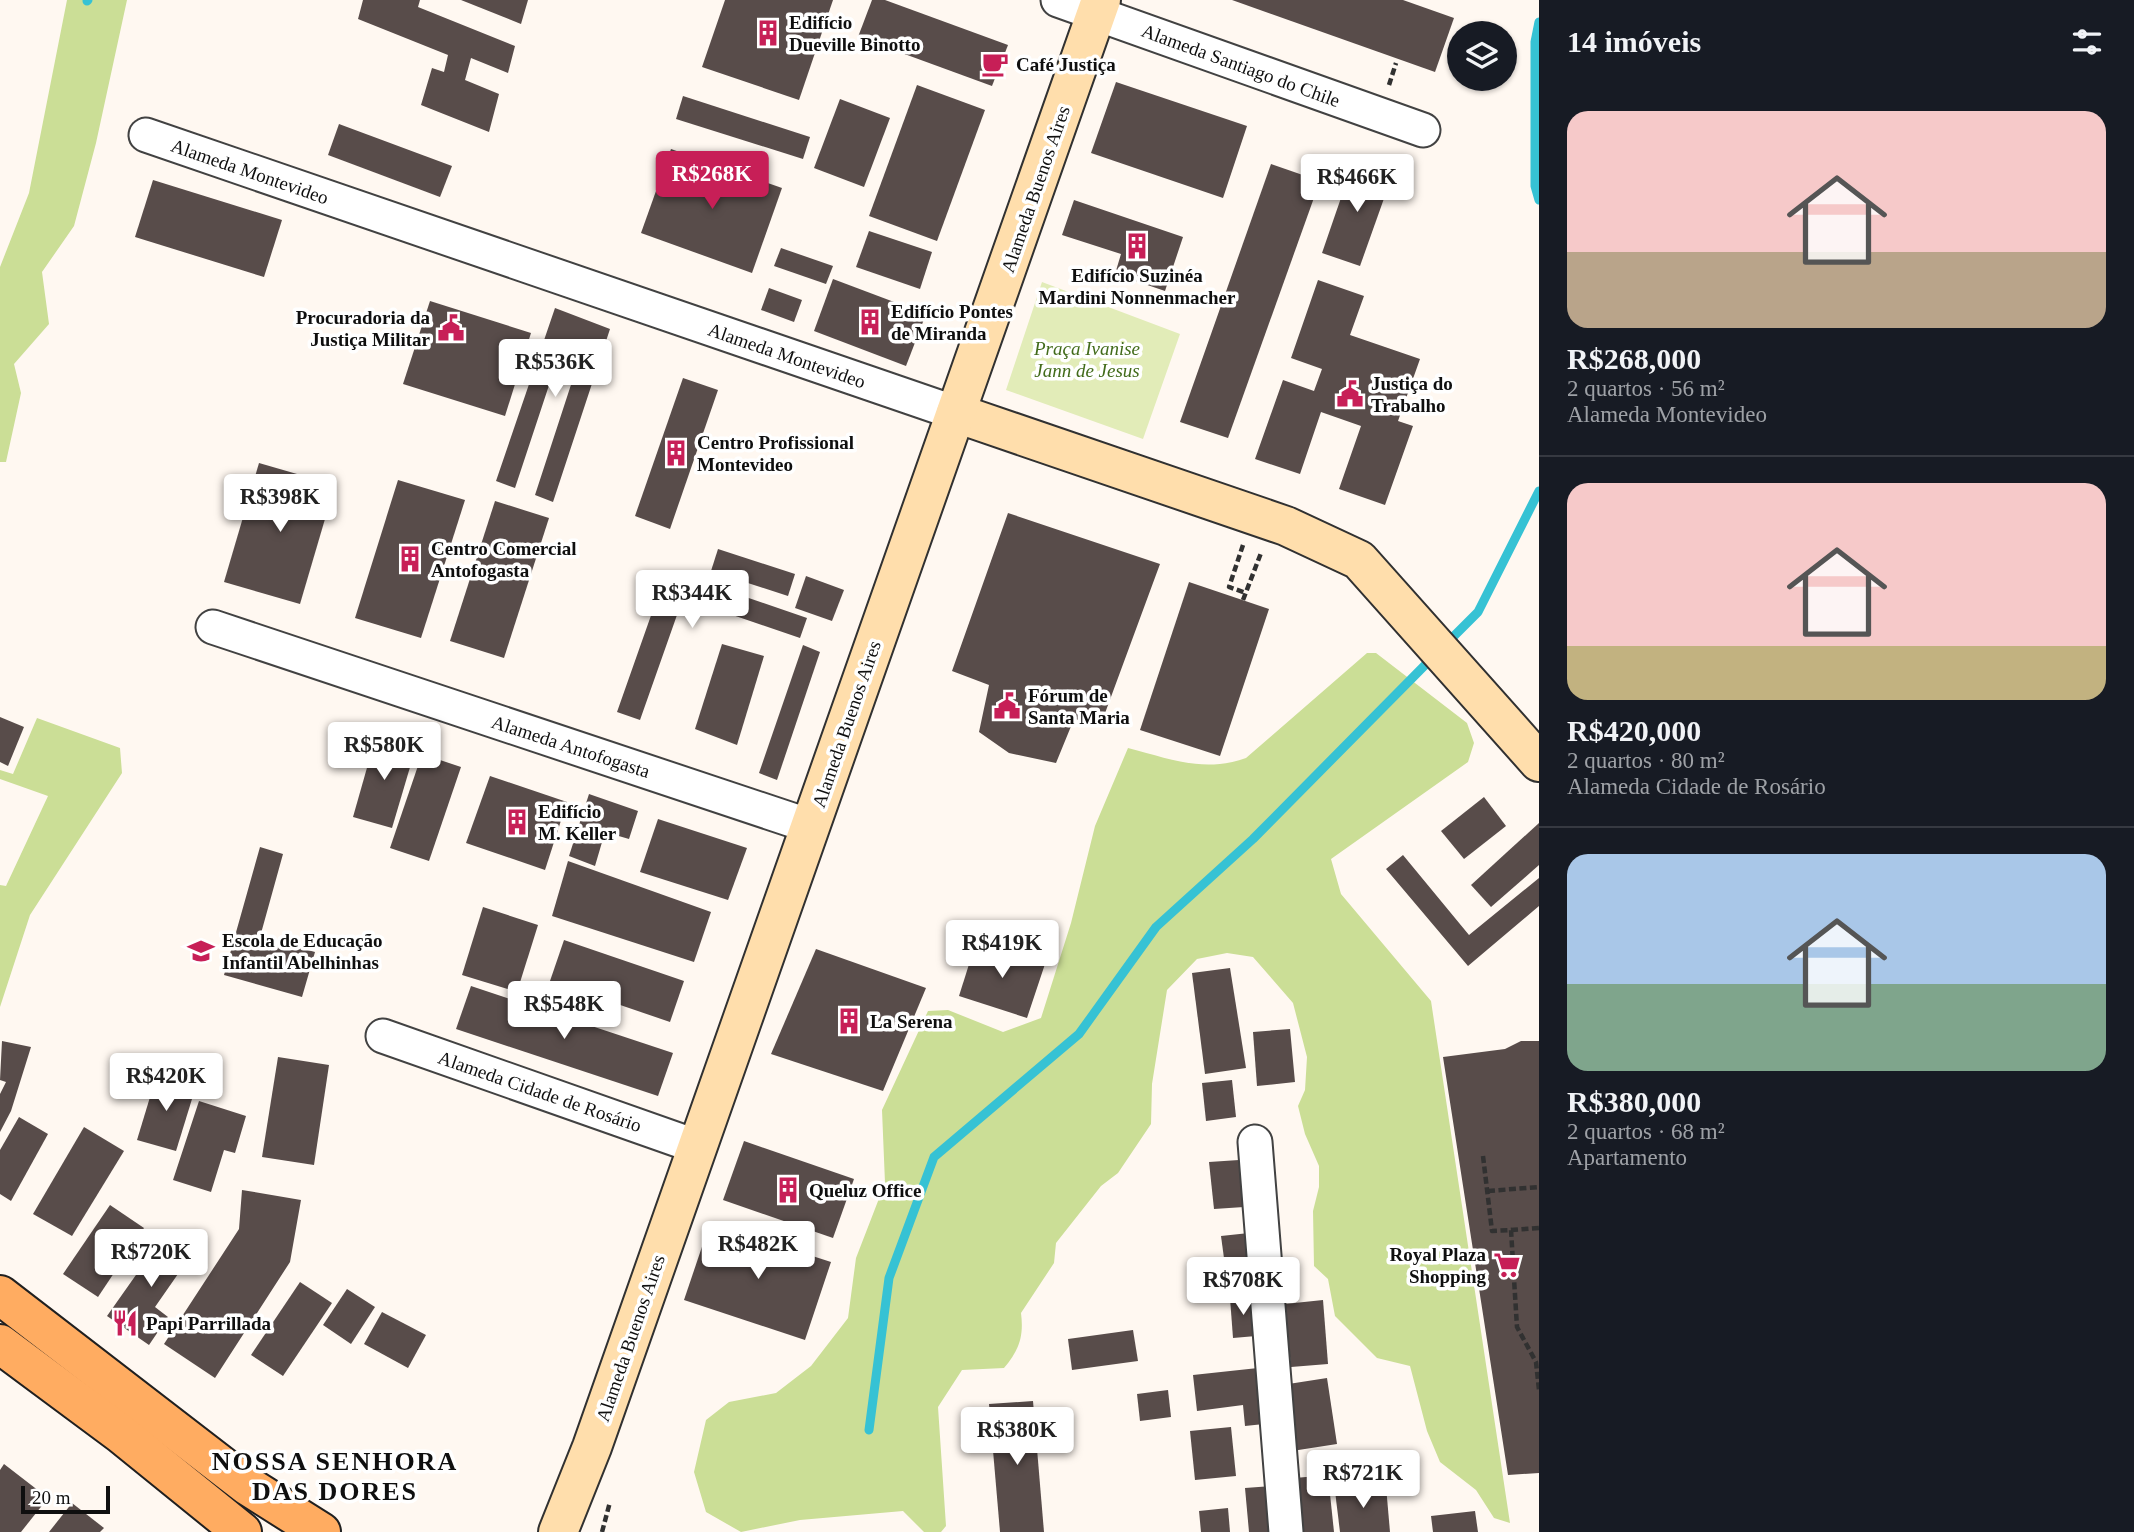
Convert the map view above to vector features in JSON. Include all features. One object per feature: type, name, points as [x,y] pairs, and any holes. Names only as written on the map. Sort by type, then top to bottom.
[{"type":"main road","points":[[0,1295],[248,1486],[321,1532]]},
{"type":"main road","points":[[0,1344],[121,1434],[242,1532]]},
{"type":"street","name":"Alameda Santiago do Chile","points":[[1058,0],[1099,7],[1423,130]]},
{"type":"street","name":"Alameda Buenos Aires","points":[[558,1532],[592,1447],[1099,7]]},
{"type":"street","name":"Alameda Montevideo","points":[[146,135],[1286,526],[1335,546],[1359,560],[1539,762]]},
{"type":"street","name":"Alameda Antofogasta","points":[[213,627],[810,826]]},
{"type":"street","name":"Alameda Cidade de Rosário","points":[[383,1036],[698,1147]]},
{"type":"street","points":[[1255,1142],[1286,1532]]},
{"type":"street","name":"Alameda Buenos Aires","points":[[587,1532],[592,1447]]},
{"type":"path","points":[[1386,93],[1396,63]]},
{"type":"path","points":[[1246,535],[1229,587],[1246,593]]},
{"type":"path","points":[[1243,600],[1258,558]]},
{"type":"path","points":[[1483,1156],[1492,1231],[1539,1228]]},
{"type":"path","points":[[1488,1191],[1539,1187]]},
{"type":"path","points":[[1511,1230],[1517,1327],[1536,1362],[1539,1390]]},
{"type":"path","points":[[602,1532],[612,1493]]},
{"type":"green space","points":[[67,0],[127,0],[96,143],[74,226],[42,272],[49,324],[14,364],[21,393],[6,462],[0,462],[0,267],[29,193]]},
{"type":"green space","name":"Praça Ivanise Jann de Jesus","points":[[1042,282],[1180,334],[1143,439],[1006,390]]},
{"type":"green space","points":[[1367,653],[1376,653],[1467,723],[1474,743],[1468,762],[1331,859],[1341,894],[1431,1001],[1510,1523],[1494,1518],[1476,1490],[1440,1462],[1427,1431],[1410,1366],[1377,1358],[1335,1316],[1328,1279],[1314,1266],[1313,1211],[1319,1187],[1319,1166],[1305,1134],[1298,1106],[1305,1090],[1307,1057],[1293,1003],[1253,957],[1227,953],[1197,959],[1167,990],[1152,1084],[1151,1124],[1118,1173],[1101,1186],[1056,1243],[1054,1263],[1021,1313],[1021,1336],[1013,1355],[1004,1368],[962,1370],[938,1407],[946,1526],[941,1532],[924,1532],[903,1511],[800,1520],[741,1532],[706,1512],[694,1472],[706,1420],[729,1402],[776,1393],[811,1366],[848,1318],[856,1258],[885,1183],[882,1110],[928,1011],[948,1010],[1003,1032],[1041,1018],[1071,923],[1095,826],[1128,748],[1187,763],[1215,764],[1246,758]]},
{"type":"green space","points":[[37,718],[120,748],[122,773],[30,915],[0,1007],[0,885],[6,886],[48,796],[0,779],[0,770],[13,774]]},
{"type":"building","points":[[363,0],[420,0],[418,7],[515,46],[508,73],[471,58],[465,80],[499,94],[489,132],[421,105],[432,68],[444,72],[448,55],[358,19]]},
{"type":"building","points":[[461,0],[528,0],[521,24]]},
{"type":"building","name":"Edifício Dueville Binotto","points":[[725,0],[833,0],[799,100],[702,67]]},
{"type":"building","points":[[872,0],[885,0],[1008,45],[992,86],[858,37]]},
{"type":"building","points":[[1232,0],[1403,0],[1454,18],[1453,21],[1447,21],[1447,38],[1435,72]]},
{"type":"building","points":[[1116,82],[1247,126],[1223,198],[1091,153]]},
{"type":"building","points":[[917,85],[985,110],[937,241],[869,216]]},
{"type":"building","points":[[683,96],[810,137],[803,159],[676,119]]},
{"type":"building","points":[[840,99],[890,118],[864,187],[814,168]]},
{"type":"building","points":[[339,124],[452,166],[440,197],[328,155]]},
{"type":"building","points":[[671,149],[782,188],[752,273],[641,233]]},
{"type":"building","points":[[1353,163],[1392,176],[1360,266],[1322,253]]},
{"type":"building","points":[[1271,164],[1320,181],[1228,438],[1180,422]]},
{"type":"building","points":[[153,180],[282,220],[264,277],[135,237]]},
{"type":"building","name":"Edifício Suzinéa Mardini Nonnenmacher","points":[[1074,200],[1183,237],[1165,291],[1115,274],[1121,254],[1062,235]]},
{"type":"building","points":[[869,231],[932,252],[920,289],[856,267]]},
{"type":"building","points":[[781,248],[833,266],[826,284],[774,266]]},
{"type":"building","name":"Edifício Pontes de Miranda","points":[[833,279],[926,314],[906,366],[814,331]]},
{"type":"building","points":[[1318,280],[1364,296],[1350,335],[1420,359],[1398,421],[1413,426],[1385,505],[1339,489],[1361,426],[1321,412],[1300,474],[1255,459],[1283,380],[1314,391],[1322,369],[1291,358]]},
{"type":"building","points":[[769,288],[802,300],[794,322],[761,310]]},
{"type":"building","points":[[430,301],[531,333],[505,416],[403,384]]},
{"type":"building","points":[[555,308],[610,329],[553,502],[535,495],[581,354],[562,346],[515,488],[496,481]]},
{"type":"building","name":"Centro Profissional Montevideo","points":[[683,378],[718,390],[670,529],[635,516]]},
{"type":"building","points":[[259,463],[335,485],[300,604],[224,582]]},
{"type":"building","name":"Centro Comercial Antofogasta","points":[[398,480],[465,500],[421,638],[355,618]]},
{"type":"building","points":[[495,501],[549,518],[504,658],[450,641]]},
{"type":"building","points":[[1008,513],[1160,564],[1101,724],[1074,719],[1056,763],[1009,753],[979,732],[989,685],[952,671]]},
{"type":"building","points":[[718,549],[795,574],[788,596],[711,571]]},
{"type":"building","points":[[667,570],[807,618],[800,638],[683,598],[640,720],[617,712]]},
{"type":"building","points":[[806,576],[844,590],[832,621],[795,608]]},
{"type":"building","points":[[1189,582],[1269,609],[1220,756],[1140,730]]},
{"type":"building","points":[[722,644],[764,656],[737,745],[695,729]]},
{"type":"building","points":[[803,645],[820,652],[777,780],[759,773]]},
{"type":"building","points":[[0,717],[24,727],[8,766],[0,762]]},
{"type":"building","points":[[376,736],[416,747],[392,828],[353,817]]},
{"type":"building","points":[[422,754],[461,767],[429,861],[390,848]]},
{"type":"building","name":"Edifício M. Keller","points":[[490,776],[567,802],[545,870],[466,843]]},
{"type":"building","points":[[589,794],[638,811],[629,839],[605,832],[595,866],[569,856]]},
{"type":"building","points":[[1484,797],[1506,826],[1464,859],[1441,831]]},
{"type":"building","points":[[658,819],[747,848],[728,900],[640,872]]},
{"type":"building","points":[[1539,823],[1539,865],[1491,907],[1471,885]]},
{"type":"building","points":[[260,847],[283,854],[260,937],[315,952],[302,997],[224,975]]},
{"type":"building","points":[[1403,855],[1469,935],[1539,878],[1539,906],[1468,966],[1386,869]]},
{"type":"building","points":[[568,861],[711,912],[694,962],[552,916]]},
{"type":"building","points":[[483,907],[538,925],[517,992],[462,975]]},
{"type":"building","points":[[564,940],[684,981],[670,1022],[550,981]]},
{"type":"building","points":[[976,942],[1045,964],[1027,1018],[959,996]]},
{"type":"building","name":"La Serena","points":[[816,949],[926,988],[883,1091],[771,1054]]},
{"type":"building","points":[[1230,968],[1246,1068],[1205,1074],[1192,973]]},
{"type":"building","points":[[471,986],[673,1053],[658,1096],[456,1029]]},
{"type":"building","points":[[1290,1029],[1295,1082],[1257,1086],[1253,1032]]},
{"type":"building","points":[[2,1041],[31,1047],[11,1111],[0,1132],[0,1094],[6,1082],[0,1080]]},
{"type":"building","name":"Royal Plaza Shopping","points":[[1521,1041],[1539,1041],[1539,1473],[1508,1475],[1443,1057],[1505,1049]]},
{"type":"building","points":[[278,1057],[329,1065],[314,1165],[262,1157]]},
{"type":"building","points":[[157,1074],[196,1086],[176,1151],[137,1140]]},
{"type":"building","points":[[1232,1080],[1236,1117],[1206,1121],[1202,1083]]},
{"type":"building","points":[[199,1101],[246,1116],[235,1153],[224,1150],[211,1192],[173,1180]]},
{"type":"building","points":[[19,1117],[48,1134],[11,1201],[0,1194],[0,1150]]},
{"type":"building","points":[[84,1127],[124,1151],[72,1236],[33,1214]]},
{"type":"building","name":"Queluz Office","points":[[744,1141],[854,1179],[833,1238],[723,1200]]},
{"type":"building","points":[[1239,1160],[1244,1207],[1214,1209],[1209,1162]]},
{"type":"building","points":[[242,1190],[301,1200],[290,1262],[215,1378],[164,1344],[239,1229]]},
{"type":"building","points":[[110,1205],[144,1228],[98,1297],[63,1274]]},
{"type":"building","points":[[710,1223],[831,1262],[805,1340],[684,1300]]},
{"type":"building","points":[[167,1231],[194,1251],[155,1307],[168,1317],[149,1345],[107,1316]]},
{"type":"building","points":[[1249,1233],[1253,1270],[1226,1273],[1221,1236]]},
{"type":"building","points":[[300,1282],[332,1303],[283,1376],[251,1355]]},
{"type":"building","points":[[347,1289],[375,1307],[351,1344],[323,1325]]},
{"type":"building","points":[[1253,1297],[1256,1336],[1233,1338],[1230,1298]]},
{"type":"building","points":[[1323,1300],[1328,1364],[1291,1367],[1285,1304]]},
{"type":"building","points":[[382,1312],[426,1335],[408,1368],[364,1344]]},
{"type":"building","points":[[1133,1330],[1138,1361],[1072,1370],[1068,1339]]},
{"type":"building","points":[[1258,1368],[1264,1424],[1245,1426],[1243,1405],[1197,1411],[1193,1375]]},
{"type":"building","points":[[1327,1378],[1337,1444],[1292,1451],[1282,1385]]},
{"type":"building","points":[[1168,1390],[1171,1417],[1140,1421],[1137,1394]]},
{"type":"building","points":[[1033,1401],[1044,1532],[1000,1532],[989,1404]]},
{"type":"building","points":[[1231,1427],[1236,1476],[1195,1480],[1190,1431]]},
{"type":"building","points":[[4,1464],[48,1498],[21,1532],[0,1532],[0,1470]]},
{"type":"building","points":[[1328,1475],[1334,1532],[1290,1532],[1284,1479]]},
{"type":"building","points":[[1273,1486],[1277,1532],[1249,1532],[1245,1488]]},
{"type":"building","points":[[1386,1486],[1390,1532],[1340,1532],[1335,1491]]},
{"type":"building","points":[[72,1503],[104,1528],[100,1532],[49,1532]]},
{"type":"building","points":[[1228,1508],[1230,1532],[1201,1532],[1199,1511]]},
{"type":"building","points":[[1475,1511],[1478,1532],[1433,1532],[1431,1516]]},
{"type":"waterway","points":[[1539,22],[1535,42],[1535,186],[1539,200]]},
{"type":"waterway","points":[[1446,644],[1478,612],[1539,491]]},
{"type":"waterway","points":[[869,1430],[889,1278],[934,1157],[1079,1034],[1156,927],[1253,839],[1434,656]]},
{"type":"place","name":"Edifício Dueville Binotto","points":[[768,33]]},
{"type":"place","name":"Café Justiça","points":[[995,64]]},
{"type":"place","name":"Edifício Suzinéa Mardini Nonnenmacher","points":[[1137,246]]},
{"type":"place","name":"Edifício Pontes de Miranda","points":[[870,322]]},
{"type":"place","name":"Procuradoria da Justiça Militar","points":[[451,328]]},
{"type":"place","name":"Justiça do Trabalho","points":[[1350,394]]},
{"type":"place","name":"Centro Profissional Montevideo","points":[[676,453]]},
{"type":"place","name":"Centro Comercial Antofogasta","points":[[410,559]]},
{"type":"place","name":"Fórum de Santa Maria","points":[[1007,706]]},
{"type":"place","name":"Edifício M. Keller","points":[[517,822]]},
{"type":"place","name":"Escola de Educação Infantil Abelhinhas","points":[[201,951]]},
{"type":"place","name":"La Serena","points":[[849,1021]]},
{"type":"place","name":"Queluz Office","points":[[788,1190]]},
{"type":"place","name":"Royal Plaza Shopping","points":[[1507,1265]]},
{"type":"place","name":"Papi Parrillada","points":[[125,1323]]},
{"type":"district","name":"NOSSA SENHORA DAS DORES","points":[[335,1476]]}]
